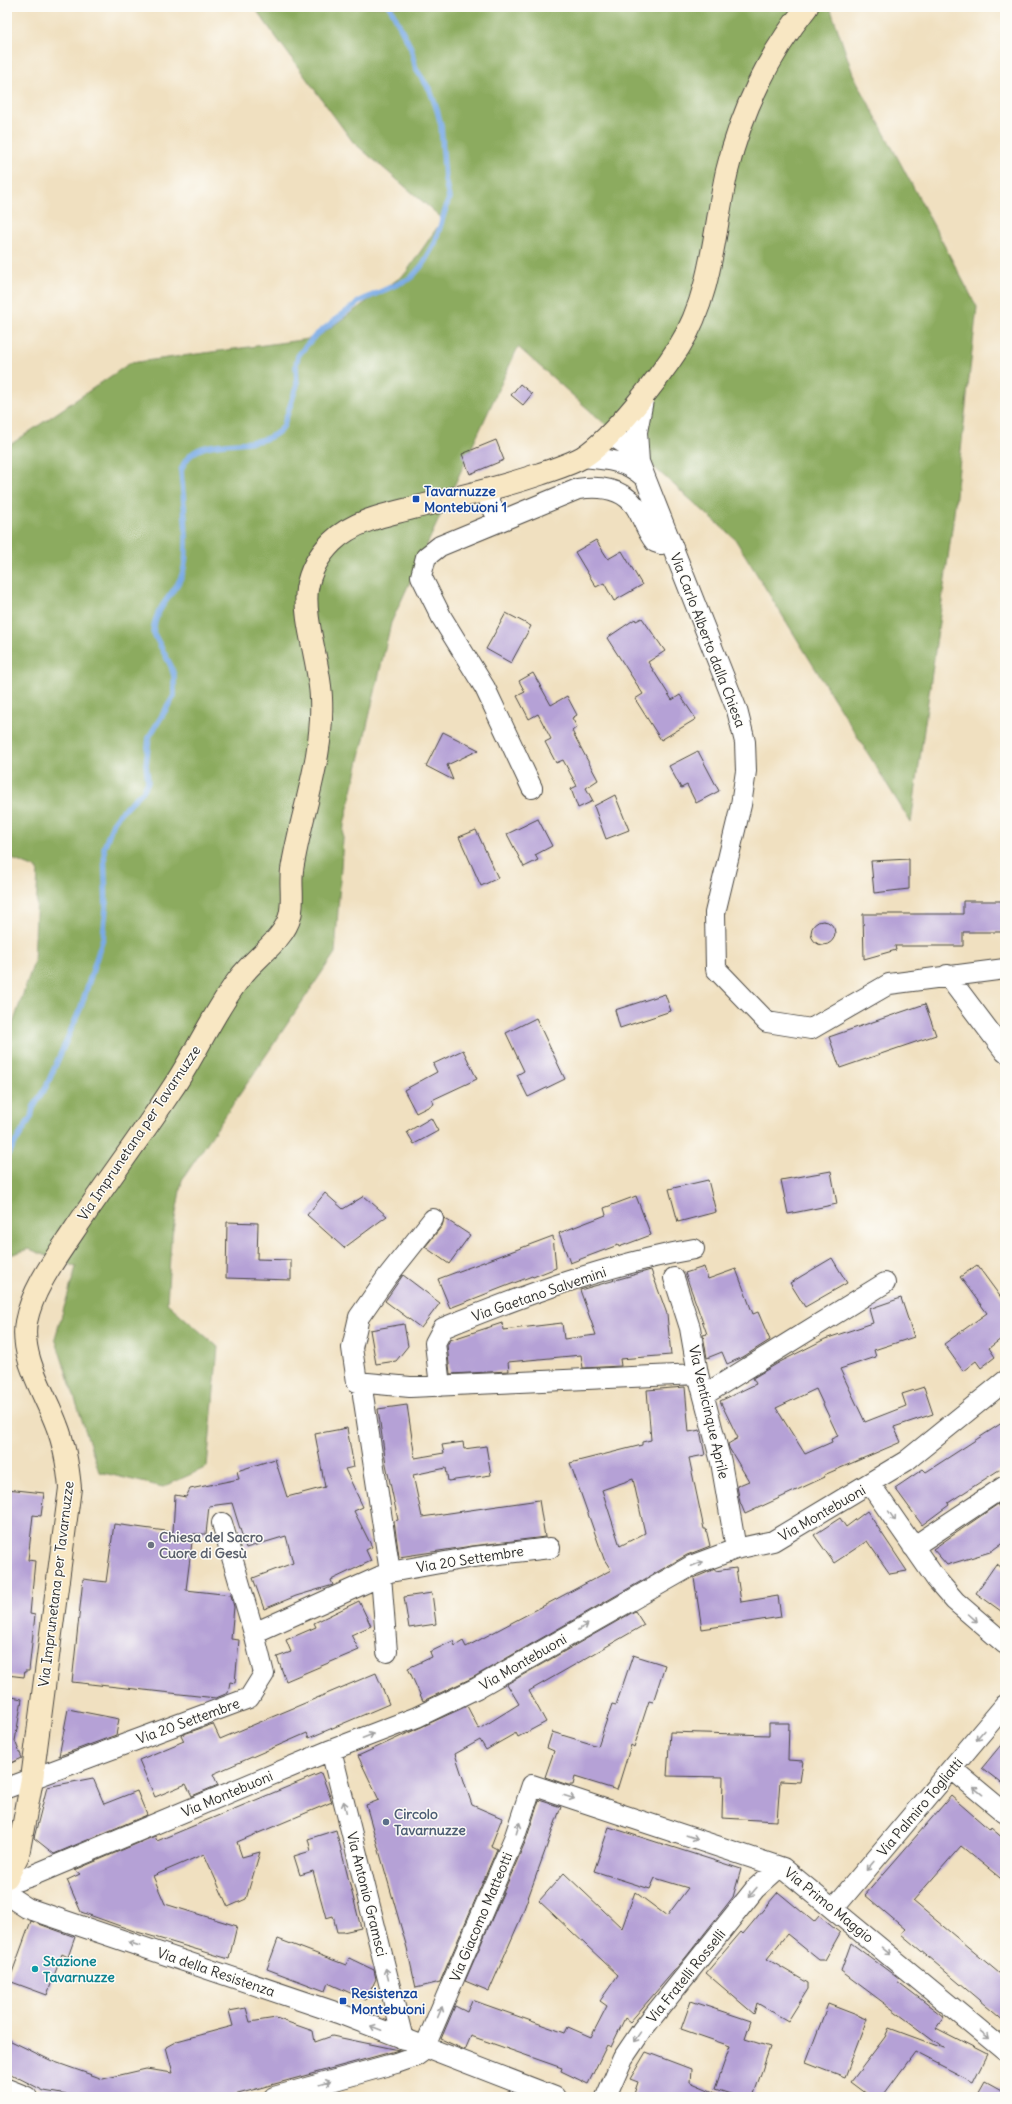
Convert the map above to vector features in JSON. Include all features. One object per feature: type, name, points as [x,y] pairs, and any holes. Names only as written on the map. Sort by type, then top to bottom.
[{"type":"main road","name":"Via Imprunetana per Tavarnuzze","points":[[7,1877],[18,1854],[32,1779],[70,1488],[67,1457],[58,1428],[29,1360],[25,1339],[26,1321],[35,1295],[57,1255],[174,1087],[236,982],[254,960],[282,933],[288,922],[292,911],[291,872],[314,772],[322,704],[319,669],[306,596],[310,572],[320,555],[335,538],[360,524],[398,512],[527,479],[582,457],[609,434],[644,395],[681,345],[694,320],[703,294],[728,168],[742,122],[760,80],[778,48],[807,7]]},
{"type":"street","name":"Via Carlo Alberto dalla Chiesa","points":[[644,395],[637,432],[637,468],[670,541],[737,710],[746,742],[746,772],[741,805],[715,913],[716,969],[767,1022],[811,1029],[889,984],[1005,969]]},
{"type":"street","name":"Via Carlo Alberto dalla Chiesa","points":[[609,434],[617,451],[637,468]]},
{"type":"street","points":[[582,457],[614,460],[637,468]]},
{"type":"street","points":[[532,788],[485,688],[442,618],[421,576],[426,557],[440,546],[578,489],[595,487],[615,491],[624,495],[634,506],[655,542],[661,544],[670,541]]},
{"type":"street","points":[[485,490],[499,522]]},
{"type":"street","points":[[947,976],[1005,1052]]},
{"type":"street","points":[[433,1219],[387,1277],[359,1318],[352,1348],[357,1382],[410,1387],[698,1374]]},
{"type":"street","name":"Via Gaetano Salvemini","points":[[440,1386],[435,1343],[443,1328],[550,1288],[652,1256],[694,1249]]},
{"type":"street","name":"Via Venticinque Aprile","points":[[674,1278],[690,1328],[698,1374],[721,1462],[736,1549]]},
{"type":"street","points":[[704,1395],[885,1283]]},
{"type":"street","name":"Via Montebuoni","points":[[7,1884],[31,1876],[331,1750],[417,1717],[477,1688],[693,1565],[736,1549],[773,1541],[906,1462],[1005,1381]]},
{"type":"street","points":[[363,1395],[386,1574],[387,1652]]},
{"type":"street","points":[[870,1484],[936,1579],[955,1601],[1005,1644]]},
{"type":"street","points":[[913,1547],[1005,1486]]},
{"type":"street","points":[[222,1524],[254,1633]]},
{"type":"street","name":"Via 20 Settembre","points":[[7,1788],[249,1698],[264,1674],[254,1633],[386,1574],[474,1557],[550,1548]]},
{"type":"street","name":"Via Palmiro Togliatti","points":[[834,1908],[1005,1705]]},
{"type":"street","name":"Via Antonio Gramsci","points":[[331,1750],[403,2039]]},
{"type":"street","points":[[952,1769],[1005,1813]]},
{"type":"street","name":"Via Primo Maggio","points":[[532,1785],[783,1868],[834,1908],[1005,2051]]},
{"type":"street","name":"Via Giacomo Matteotti","points":[[425,2048],[516,1836],[532,1785]]},
{"type":"street","name":"Via Fratelli Rosselli","points":[[606,2097],[623,2058],[642,2030],[755,1889],[766,1878],[783,1868]]},
{"type":"street","name":"Via della Resistenza","points":[[7,1895],[27,1908],[338,2013],[425,2048],[555,2097]]},
{"type":"street","points":[[274,2097],[396,2063],[416,2056],[425,2048]]},
{"type":"street","points":[[7,2088],[26,2097]]},
{"type":"green space","points":[[254,7],[830,7],[853,74],[977,307],[953,522],[911,823],[735,539],[518,347],[391,623],[344,825],[335,953],[182,1180],[171,1241],[167,1303],[218,1347],[207,1467],[163,1487],[99,1472],[55,1338],[76,1267],[29,1249],[7,1256],[7,1041],[34,962],[38,869],[7,857],[7,447],[130,363],[316,338],[405,274],[443,219],[353,142]]},
{"type":"building","points":[[520,384],[532,394],[523,405],[511,395]]},
{"type":"building","points":[[496,440],[504,460],[470,474],[462,454]]},
{"type":"building","points":[[596,540],[608,559],[622,551],[642,585],[614,601],[604,583],[596,587],[575,552]]},
{"type":"building","points":[[506,613],[531,626],[511,663],[486,649]]},
{"type":"building","points":[[642,618],[665,651],[648,662],[672,700],[680,695],[696,719],[661,740],[635,699],[643,694],[607,638],[635,619],[636,621]]},
{"type":"building","points":[[533,673],[551,705],[567,696],[577,715],[572,718],[577,727],[572,731],[598,780],[586,788],[593,801],[578,808],[571,789],[577,786],[563,760],[556,763],[545,742],[551,739],[538,714],[529,719],[517,696],[525,692],[519,681]]},
{"type":"building","points":[[443,732],[479,750],[447,765],[453,780],[426,766]]},
{"type":"building","points":[[698,751],[719,791],[696,803],[687,785],[681,788],[669,766]]},
{"type":"building","points":[[615,795],[629,830],[606,839],[594,806]]},
{"type":"building","points":[[538,819],[552,846],[535,855],[538,860],[524,867],[507,834]]},
{"type":"building","points":[[476,830],[498,878],[481,886],[459,837]]},
{"type":"building","points":[[909,859],[909,889],[874,893],[871,861]]},
{"type":"building","points":[[963,901],[1005,901],[1005,932],[963,932],[963,946],[895,946],[896,950],[864,959],[863,914],[963,914]]},
{"type":"building","points":[[818,921],[828,921],[835,928],[835,938],[828,945],[818,945],[811,938],[811,928]]},
{"type":"building","points":[[665,994],[671,1011],[620,1028],[615,1010]]},
{"type":"building","points":[[925,1004],[936,1035],[840,1068],[829,1037]]},
{"type":"building","points":[[536,1018],[565,1079],[528,1097],[517,1075],[524,1071],[506,1033]]},
{"type":"building","points":[[463,1050],[477,1079],[432,1100],[434,1104],[416,1113],[404,1090],[437,1072],[433,1064]]},
{"type":"building","points":[[431,1118],[438,1131],[414,1144],[407,1132]]},
{"type":"building","points":[[831,1171],[837,1204],[788,1214],[781,1180]]},
{"type":"building","points":[[708,1180],[716,1212],[678,1222],[669,1189]]},
{"type":"building","points":[[325,1193],[343,1209],[364,1196],[387,1216],[344,1248],[307,1215]]},
{"type":"building","points":[[636,1196],[651,1235],[619,1247],[618,1245],[570,1263],[559,1233],[606,1215],[604,1208]]},
{"type":"building","points":[[444,1218],[470,1235],[449,1264],[425,1247],[442,1226]]},
{"type":"building","points":[[227,1222],[258,1223],[257,1259],[291,1260],[291,1280],[226,1278]]},
{"type":"building","points":[[553,1236],[556,1268],[450,1308],[438,1279]]},
{"type":"building","points":[[832,1258],[847,1283],[805,1307],[790,1283]]},
{"type":"building","points":[[977,1265],[1005,1303],[1005,1336],[989,1348],[995,1357],[981,1368],[976,1361],[963,1371],[944,1344],[987,1313],[960,1277]]},
{"type":"building","points":[[704,1267],[708,1279],[736,1269],[753,1314],[758,1312],[770,1340],[743,1357],[727,1364],[722,1352],[707,1358],[703,1335],[707,1334],[685,1273]]},
{"type":"building","points":[[651,1270],[667,1314],[671,1355],[620,1359],[621,1366],[583,1368],[581,1355],[508,1362],[509,1371],[450,1374],[447,1345],[450,1340],[502,1323],[503,1330],[562,1323],[564,1339],[596,1335],[580,1290]]},
{"type":"building","points":[[403,1275],[440,1303],[421,1328],[385,1301]]},
{"type":"building","points":[[901,1298],[914,1337],[874,1350],[876,1357],[840,1369],[865,1422],[906,1406],[902,1394],[924,1387],[933,1414],[894,1427],[901,1442],[824,1475],[825,1477],[745,1514],[740,1502],[737,1486],[749,1481],[729,1448],[728,1444],[738,1438],[720,1401],[756,1384],[753,1378],[780,1362],[825,1339],[873,1323],[869,1309]],"holes":[[[816,1389],[838,1436],[831,1439],[832,1442],[805,1454],[776,1408]]]},
{"type":"building","points":[[404,1324],[408,1346],[396,1361],[376,1364],[370,1330]]},
{"type":"building","points":[[685,1387],[689,1432],[700,1430],[705,1455],[689,1458],[704,1529],[706,1529],[710,1546],[687,1555],[472,1678],[423,1701],[408,1668],[432,1657],[430,1652],[453,1641],[455,1646],[463,1641],[466,1647],[611,1570],[604,1559],[570,1463],[642,1445],[642,1442],[651,1440],[647,1390]],"holes":[[[633,1479],[645,1533],[620,1546],[602,1490]]]},
{"type":"building","points":[[407,1405],[415,1458],[444,1453],[442,1445],[463,1442],[464,1449],[486,1446],[491,1475],[448,1481],[446,1468],[413,1475],[422,1517],[539,1500],[545,1537],[399,1557],[394,1521],[398,1520],[386,1464],[378,1409]]},
{"type":"building","points":[[1005,1421],[1005,1466],[948,1503],[949,1505],[922,1525],[895,1488],[923,1469],[926,1472]]},
{"type":"building","points":[[347,1428],[354,1467],[345,1469],[363,1507],[354,1511],[372,1547],[366,1550],[371,1561],[331,1580],[333,1585],[296,1596],[264,1609],[253,1578],[293,1563],[286,1536],[246,1548],[232,1503],[209,1506],[206,1534],[193,1534],[186,1590],[231,1595],[234,1607],[231,1639],[239,1640],[235,1683],[230,1682],[228,1693],[216,1698],[72,1682],[83,1579],[106,1582],[114,1524],[173,1532],[175,1495],[186,1497],[190,1489],[239,1479],[237,1471],[275,1459],[287,1497],[325,1487],[315,1434]]},
{"type":"building","points":[[7,1489],[44,1493],[41,1516],[33,1515],[28,1560],[35,1561],[30,1614],[35,1615],[29,1671],[25,1671],[24,1677],[7,1675]]},
{"type":"building","points":[[998,1504],[1005,1514],[1005,1541],[990,1552],[947,1565],[933,1549]]},
{"type":"building","points":[[867,1511],[907,1571],[890,1574],[867,1541],[834,1563],[814,1535],[840,1518],[846,1527]]},
{"type":"building","points":[[996,1564],[1005,1571],[1005,1614],[976,1593]]},
{"type":"building","points":[[736,1568],[741,1602],[778,1596],[781,1617],[702,1629],[694,1578],[715,1569],[715,1571]]},
{"type":"building","points":[[432,1593],[436,1624],[409,1628],[404,1597]]},
{"type":"building","points":[[359,1601],[371,1626],[351,1635],[359,1650],[286,1681],[277,1657],[291,1652],[286,1640],[316,1627],[314,1623]]},
{"type":"building","points":[[635,1611],[644,1625],[529,1691],[546,1722],[518,1737],[516,1733],[486,1750],[480,1740],[455,1754],[472,1805],[502,1818],[491,1846],[497,1849],[440,1982],[416,1988],[407,1948],[366,1805],[379,1800],[358,1756],[467,1706],[479,1729],[519,1704],[507,1684]]},
{"type":"building","points":[[633,1655],[665,1665],[653,1702],[649,1701],[634,1747],[631,1745],[617,1790],[575,1777],[573,1785],[568,1785],[545,1777],[554,1751],[547,1748],[552,1732],[598,1746],[612,1704],[616,1705]]},
{"type":"building","points":[[376,1673],[389,1704],[309,1738],[307,1733],[213,1774],[218,1785],[192,1796],[186,1784],[155,1797],[139,1760],[184,1741],[181,1735],[213,1724],[220,1739]]},
{"type":"building","points":[[7,1696],[22,1699],[15,1741],[22,1758],[7,1765]]},
{"type":"building","points":[[68,1709],[119,1719],[116,1735],[59,1756]]},
{"type":"building","points":[[769,1723],[789,1723],[788,1760],[803,1761],[800,1782],[780,1781],[777,1821],[722,1818],[723,1777],[667,1776],[670,1732],[769,1735]]},
{"type":"building","points":[[1005,1740],[1005,1786],[982,1768]]},
{"type":"building","points":[[321,1773],[332,1802],[237,1842],[242,1857],[260,1852],[246,1899],[228,1907],[204,1854],[153,1876],[165,1904],[237,1926],[229,1959],[134,1931],[81,1912],[67,1880],[80,1874],[75,1870],[155,1836],[157,1841]]},
{"type":"building","points":[[93,1778],[104,1804],[137,1791],[147,1815],[54,1854],[34,1838],[47,1787]]},
{"type":"building","points":[[951,1796],[990,1830],[991,1828],[1005,1840],[1005,1882],[961,1846],[913,1901],[1005,1978],[1005,2022],[901,1934],[905,1929],[865,1895]]},
{"type":"building","points":[[539,1800],[561,1807],[520,1920],[489,1991],[465,1981],[526,1840]]},
{"type":"building","points":[[609,1827],[741,1869],[733,1897],[686,1957],[630,2022],[625,2018],[611,2047],[607,2045],[588,2084],[561,2071],[562,2068],[471,2036],[465,2050],[441,2039],[455,2006],[467,2012],[472,2000],[565,2033],[568,2027],[591,2037],[607,2006],[600,2001],[618,1975],[539,1901],[564,1873],[622,1928],[635,1892],[667,1916],[688,1888],[655,1878],[650,1889],[594,1871]]},
{"type":"building","points":[[336,1830],[361,1928],[343,1932],[337,1932],[333,1916],[326,1918],[313,1871],[300,1875],[294,1856],[311,1851],[308,1839]]},
{"type":"building","points":[[778,1892],[814,1922],[819,1916],[840,1933],[825,1960],[819,1960],[787,1934],[767,1959],[808,1983],[808,1989],[788,2021],[757,2003],[754,2014],[706,1973],[741,1932],[743,1934]]},
{"type":"building","name":"Stazione Tavarnuzze","points":[[31,1921],[75,1937],[68,1957],[62,1954],[47,1995],[9,1981]]},
{"type":"building","points":[[278,1939],[346,1965],[349,1958],[374,1970],[376,1979],[366,2000],[328,1983],[325,1991],[267,1969]]},
{"type":"building","points":[[851,1943],[899,1979],[897,1981],[944,2017],[936,2028],[987,2054],[973,2082],[915,2052],[882,2097],[871,2097],[851,2082],[885,2037],[889,2028],[943,2047],[841,1971]]},
{"type":"building","points":[[691,2001],[751,2021],[745,2039],[770,2047],[753,2097],[740,2097],[715,2089],[730,2046],[681,2029]]},
{"type":"building","points":[[828,2004],[867,2019],[845,2077],[806,2062]]},
{"type":"building","points":[[246,2008],[250,2022],[276,2018],[313,2031],[315,2042],[332,2036],[399,2050],[227,2097],[79,2097],[44,2091],[7,2072],[7,2039],[52,2061],[103,2079],[146,2069],[173,2073],[166,2047],[177,2041],[233,2026],[229,2011]]},
{"type":"building","points":[[646,2052],[691,2069],[690,2082],[725,2097],[633,2097],[638,2082],[630,2079]]},
{"type":"building","points":[[985,2081],[1005,2092],[1005,2097],[976,2097]]},
{"type":"waterway","points":[[7,1156],[31,1117],[33,1108],[47,1085],[81,1007],[103,938],[106,908],[104,848],[113,823],[121,812],[143,791],[148,782],[146,765],[149,737],[174,696],[174,676],[171,666],[153,632],[158,613],[180,580],[185,562],[186,537],[181,471],[188,457],[199,450],[213,445],[259,441],[273,436],[283,427],[297,385],[296,365],[298,356],[305,347],[315,336],[360,301],[411,278],[423,264],[435,243],[449,198],[445,179],[441,125],[430,90],[416,69],[411,48],[390,7]]},
{"type":"place","name":"Tavarnuzze Montebuoni 1","points":[[416,499]]},
{"type":"place","name":"Chiesa del Sacro Cuore di Gesù","points":[[151,1545]]},
{"type":"place","name":"Circolo Tavarnuzze","points":[[386,1822]]},
{"type":"place","name":"Stazione Tavarnuzze","points":[[35,1969]]},
{"type":"place","name":"Resistenza Montebuoni","points":[[343,2001]]}]
